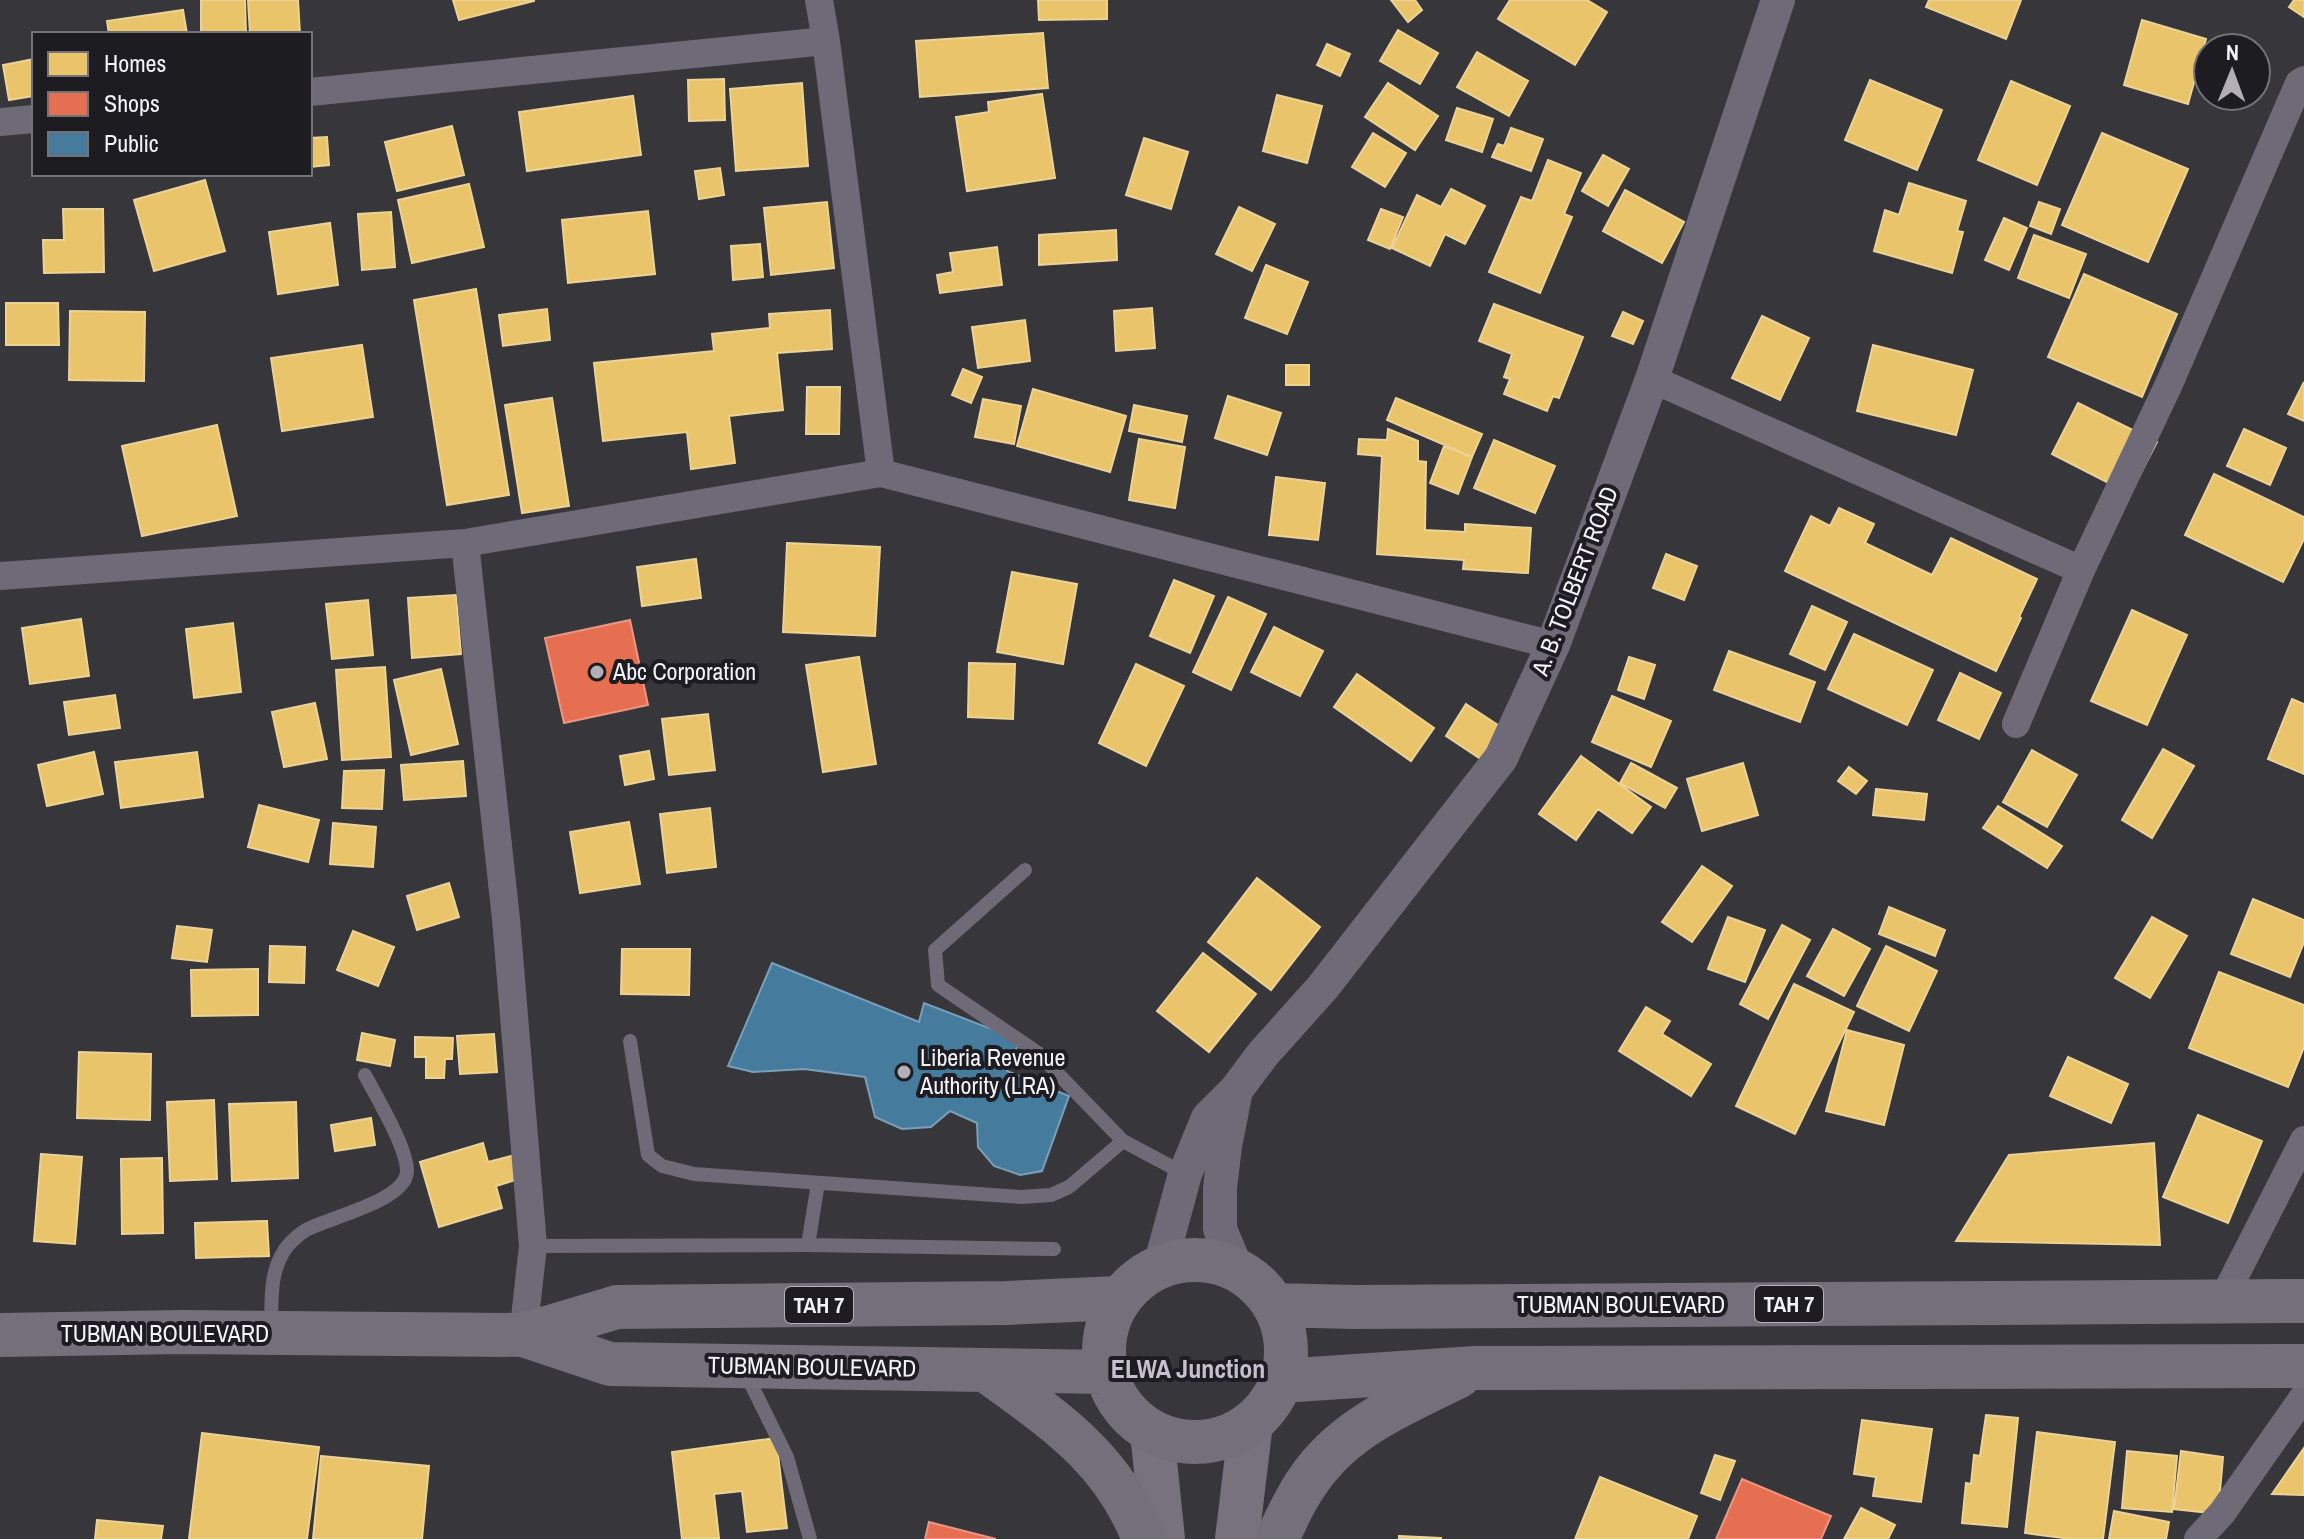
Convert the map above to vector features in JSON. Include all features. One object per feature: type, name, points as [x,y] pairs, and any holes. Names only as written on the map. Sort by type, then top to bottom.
[{"type":"highway","points":[[1186,1260],[1212,1261],[1237,1270],[1258,1285],[1274,1305],[1284,1329],[1286,1355],[1281,1381],[1269,1404],[1251,1423],[1229,1435],[1203,1441],[1177,1440],[1152,1432],[1131,1417],[1115,1396],[1105,1372],[1103,1346],[1108,1321],[1119,1298],[1138,1279],[1160,1266],[1186,1260]]},
{"type":"highway","name":"TUBMAN BOULEVARD","points":[[0,1335],[183,1332],[523,1335],[617,1307],[1007,1303],[1119,1298]]},
{"type":"highway","name":"TUBMAN BOULEVARD","points":[[1274,1305],[2304,1301]]},
{"type":"highway","name":"TUBMAN BOULEVARD","points":[[523,1335],[610,1364],[1105,1372]]},
{"type":"highway","points":[[1281,1381],[1475,1368],[2304,1366]]},
{"type":"highway","points":[[1277,1539],[1308,1482],[1335,1449],[1364,1426],[1475,1368]]},
{"type":"highway","points":[[987,1371],[1087,1448],[1123,1496],[1144,1539]]},
{"type":"main road","points":[[1237,1539],[1251,1423]]},
{"type":"main road","points":[[1152,1432],[1163,1539]]},
{"type":"street","points":[[819,0],[881,473]]},
{"type":"street","name":"A. B. TOLBERT ROAD","points":[[1160,1266],[1185,1174],[1208,1118],[1236,1090],[1263,1054],[1323,987],[1501,758],[1553,645],[1652,379],[1778,0]]},
{"type":"street","points":[[312,92],[826,41]]},
{"type":"street","points":[[2016,724],[2081,570],[2169,384],[2299,83],[2304,80]]},
{"type":"street","points":[[0,122],[32,119]]},
{"type":"street","points":[[1652,379],[2081,570]]},
{"type":"street","points":[[0,576],[465,543],[881,473],[1553,645]]},
{"type":"street","points":[[465,543],[506,919],[533,1246],[523,1335]]},
{"type":"street","name":"A. B. TOLBERT ROAD","points":[[1236,1090],[1220,1188],[1220,1229],[1237,1270]]},
{"type":"street","points":[[2222,1301],[2304,1140]]},
{"type":"street","points":[[2198,1539],[2222,1513],[2304,1396]]},
{"type":"lane","points":[[1025,870],[935,950],[938,985],[1038,1053],[1123,1141],[1185,1174]]},
{"type":"lane","points":[[630,1041],[648,1155],[662,1166],[694,1174],[1021,1197],[1051,1195],[1069,1187],[1123,1141]]},
{"type":"lane","points":[[271,1333],[272,1279],[284,1250],[304,1230],[374,1202],[397,1190],[406,1181],[407,1168],[402,1151],[365,1075]]},
{"type":"lane","points":[[808,1245],[818,1183]]},
{"type":"lane","points":[[533,1246],[808,1245],[1054,1249]]},
{"type":"lane","points":[[742,1366],[787,1457],[810,1539]]},
{"type":"building: Homes","points":[[201,0],[245,0],[246,32],[201,32]]},
{"type":"building: Homes","points":[[248,0],[298,0],[300,32],[250,32]]},
{"type":"building: Homes","points":[[453,0],[534,0],[534,1],[459,20]]},
{"type":"building: Homes","points":[[1038,0],[1107,0],[1107,19],[1039,20]]},
{"type":"building: Homes","points":[[1391,0],[1415,0],[1422,10],[1408,22]]},
{"type":"building: Homes","points":[[1510,0],[1587,0],[1607,12],[1575,65],[1498,19]]},
{"type":"building: Homes","points":[[1929,0],[2021,0],[2006,39],[1926,7]]},
{"type":"building: Homes","points":[[2294,0],[2304,0],[2304,17],[2289,7]]},
{"type":"building: Homes","points":[[183,10],[187,32],[109,32],[107,21]]},
{"type":"building: Homes","points":[[2142,20],[2192,35],[2192,90],[2188,104],[2124,85]]},
{"type":"building: Homes","points":[[1398,30],[1438,53],[1420,84],[1380,61]]},
{"type":"building: Homes","points":[[1043,33],[1048,88],[920,97],[916,41]]},
{"type":"building: Homes","points":[[1327,44],[1350,54],[1340,76],[1317,65]]},
{"type":"building: Homes","points":[[1477,52],[1528,81],[1509,116],[1457,87]]},
{"type":"building: Homes","points":[[32,59],[32,96],[9,100],[3,65]]},
{"type":"building: Homes","points":[[724,79],[725,120],[689,121],[688,80]]},
{"type":"building: Homes","points":[[1870,80],[1942,110],[1917,170],[1845,140]]},
{"type":"building: Homes","points":[[2011,81],[2070,106],[2037,185],[1978,160]]},
{"type":"building: Homes","points":[[802,83],[808,166],[736,171],[730,89]]},
{"type":"building: Homes","points":[[1388,83],[1438,116],[1415,150],[1365,117]]},
{"type":"building: Homes","points":[[1042,94],[1055,178],[967,191],[956,117],[989,112],[988,102]]},
{"type":"building: Homes","points":[[1277,95],[1322,106],[1307,163],[1263,151]]},
{"type":"building: Homes","points":[[633,96],[641,155],[527,171],[519,112]]},
{"type":"building: Homes","points":[[1457,108],[1493,119],[1482,152],[1446,140]]},
{"type":"building: Homes","points":[[452,126],[464,175],[397,191],[385,142]]},
{"type":"building: Homes","points":[[1511,128],[1543,139],[1531,171],[1492,157],[1498,144],[1504,146]]},
{"type":"building: Homes","points":[[1373,133],[1406,153],[1385,187],[1352,167]]},
{"type":"building: Homes","points":[[2102,133],[2188,169],[2148,262],[2062,225]]},
{"type":"building: Homes","points":[[327,137],[329,165],[312,167],[312,138]]},
{"type":"building: Homes","points":[[1144,138],[1188,152],[1171,209],[1126,195]]},
{"type":"building: Homes","points":[[1603,155],[1629,169],[1608,206],[1582,191]]},
{"type":"building: Homes","points":[[1548,160],[1581,173],[1564,214],[1572,217],[1540,293],[1489,272],[1521,197],[1532,201]]},
{"type":"building: Homes","points":[[720,168],[724,195],[699,199],[695,171]]},
{"type":"building: Homes","points":[[205,180],[225,251],[154,271],[134,200]]},
{"type":"building: Homes","points":[[1909,183],[1966,201],[1957,231],[1963,232],[1952,273],[1874,251],[1885,210],[1899,215]]},
{"type":"building: Homes","points":[[469,184],[484,247],[412,263],[398,200]]},
{"type":"building: Homes","points":[[1451,189],[1485,206],[1465,244],[1445,234],[1430,266],[1392,248],[1417,195],[1441,207]]},
{"type":"building: Homes","points":[[1625,190],[1684,222],[1662,263],[1603,231]]},
{"type":"building: Homes","points":[[827,202],[834,268],[771,275],[764,208]]},
{"type":"building: Homes","points":[[2039,202],[2060,209],[2051,234],[2030,226]]},
{"type":"building: Homes","points":[[1239,207],[1275,224],[1252,271],[1216,254]]},
{"type":"building: Homes","points":[[63,209],[103,209],[104,272],[44,273],[43,240],[64,240]]},
{"type":"building: Homes","points":[[1381,209],[1403,217],[1390,249],[1368,240]]},
{"type":"building: Homes","points":[[648,211],[655,274],[568,283],[562,220]]},
{"type":"building: Homes","points":[[391,212],[395,267],[362,270],[358,214]]},
{"type":"building: Homes","points":[[2004,218],[2027,228],[2009,270],[1985,260]]},
{"type":"building: Homes","points":[[330,223],[338,285],[278,294],[269,232]]},
{"type":"building: Homes","points":[[1116,230],[1117,260],[1039,265],[1039,235]]},
{"type":"building: Homes","points":[[2034,235],[2086,254],[2069,298],[2018,278]]},
{"type":"building: Homes","points":[[760,244],[763,277],[733,280],[731,246]]},
{"type":"building: Homes","points":[[997,247],[1002,285],[940,293],[937,275],[953,272],[950,253]]},
{"type":"building: Homes","points":[[1266,265],[1308,282],[1287,334],[1245,318]]},
{"type":"building: Homes","points":[[2084,274],[2177,314],[2142,397],[2048,357]]},
{"type":"building: Homes","points":[[476,289],[509,495],[447,505],[414,300]]},
{"type":"building: Homes","points":[[6,303],[58,303],[59,345],[6,345]]},
{"type":"building: Homes","points":[[1494,304],[1583,337],[1559,398],[1553,396],[1547,411],[1504,394],[1510,379],[1504,377],[1512,354],[1479,341]]},
{"type":"building: Homes","points":[[1152,308],[1155,348],[1116,351],[1114,311]]},
{"type":"building: Homes","points":[[547,309],[550,340],[503,346],[499,315]]},
{"type":"building: Homes","points":[[830,310],[832,349],[777,353],[783,410],[729,416],[735,463],[691,469],[687,432],[603,441],[594,363],[714,351],[712,334],[770,328],[769,314]]},
{"type":"building: Homes","points":[[70,311],[145,312],[144,381],[69,380]]},
{"type":"building: Homes","points":[[1623,312],[1643,321],[1633,344],[1612,336]]},
{"type":"building: Homes","points":[[1762,316],[1809,338],[1780,400],[1732,378]]},
{"type":"building: Homes","points":[[1025,320],[1030,361],[978,368],[972,327]]},
{"type":"building: Homes","points":[[362,345],[373,417],[282,431],[271,358]]},
{"type":"building: Homes","points":[[1873,345],[1973,370],[1956,435],[1857,411]]},
{"type":"building: Homes","points":[[1286,365],[1309,365],[1309,385],[1286,385]]},
{"type":"building: Homes","points":[[963,369],[982,377],[971,403],[952,395]]},
{"type":"building: Homes","points":[[2304,382],[2304,421],[2288,414]]},
{"type":"building: Homes","points":[[807,387],[840,387],[839,434],[806,434]]},
{"type":"building: Homes","points":[[1033,389],[1126,416],[1110,472],[1017,446]]},
{"type":"building: Homes","points":[[1228,396],[1281,413],[1267,455],[1215,438]]},
{"type":"building: Homes","points":[[552,398],[569,506],[522,513],[505,405]]},
{"type":"building: Homes","points":[[1396,398],[1482,434],[1472,457],[1387,420]]},
{"type":"building: Homes","points":[[983,399],[1021,406],[1014,444],[975,437]]},
{"type":"building: Homes","points":[[2078,403],[2157,442],[2130,494],[2052,454]]},
{"type":"building: Homes","points":[[1134,405],[1187,416],[1182,442],[1129,431]]},
{"type":"building: Homes","points":[[217,425],[237,516],[142,536],[122,446]]},
{"type":"building: Homes","points":[[1388,429],[1418,441],[1418,461],[1426,462],[1425,530],[1465,532],[1465,524],[1531,528],[1528,573],[1463,569],[1464,560],[1377,554],[1382,456],[1358,454],[1359,439],[1387,440]]},
{"type":"building: Homes","points":[[2244,429],[2286,448],[2270,485],[2227,466]]},
{"type":"building: Homes","points":[[1139,439],[1185,447],[1175,508],[1129,500]]},
{"type":"building: Homes","points":[[1494,440],[1555,466],[1535,513],[1474,488]]},
{"type":"building: Homes","points":[[1444,446],[1472,457],[1458,494],[1430,483]]},
{"type":"building: Homes","points":[[2214,474],[2304,517],[2304,539],[2283,582],[2185,535]]},
{"type":"building: Homes","points":[[1276,477],[1325,483],[1318,540],[1269,535]]},
{"type":"building: Homes","points":[[1839,508],[1874,524],[1865,543],[1932,575],[1951,538],[2037,579],[1996,671],[1785,571],[1811,516],[1830,526]]},
{"type":"building: Homes","points":[[787,543],[880,547],[875,636],[783,632]]},
{"type":"building: Homes","points":[[1666,554],[1697,566],[1684,600],[1653,588]]},
{"type":"building: Homes","points":[[696,559],[701,598],[642,606],[637,567]]},
{"type":"building: Homes","points":[[1012,572],[1077,584],[1063,664],[997,652]]},
{"type":"building: Homes","points":[[1174,580],[1214,596],[1190,653],[1150,636]]},
{"type":"building: Homes","points":[[456,595],[461,654],[412,658],[408,598]]},
{"type":"building: Homes","points":[[1228,597],[1266,614],[1231,690],[1193,672]]},
{"type":"building: Homes","points":[[368,600],[373,655],[332,659],[326,604]]},
{"type":"building: Homes","points":[[1812,606],[1847,622],[1825,670],[1790,654]]},
{"type":"building: Homes","points":[[2132,610],[2187,635],[2147,725],[2091,701]]},
{"type":"building: Homes","points":[[81,619],[89,676],[30,684],[22,628]]},
{"type":"building: Homes","points":[[233,623],[241,692],[194,698],[186,629]]},
{"type":"building: Homes","points":[[1274,627],[1323,651],[1300,696],[1251,672]]},
{"type":"building: Homes","points":[[1854,634],[1933,670],[1907,725],[1828,689]]},
{"type":"building: Homes","points":[[1729,651],[1815,682],[1800,722],[1714,690]]},
{"type":"building: Homes","points":[[859,657],[876,764],[823,772],[806,665]]},
{"type":"building: Homes","points":[[1629,657],[1655,665],[1644,699],[1618,690]]},
{"type":"building: Homes","points":[[969,663],[1015,664],[1013,719],[968,717]]},
{"type":"building: Homes","points":[[1136,664],[1184,686],[1146,766],[1099,743]]},
{"type":"building: Homes","points":[[385,667],[391,757],[342,760],[336,670]]},
{"type":"building: Homes","points":[[441,669],[458,744],[411,755],[394,680]]},
{"type":"building: Homes","points":[[1960,673],[2001,693],[1979,739],[1938,720]]},
{"type":"building: Homes","points":[[1357,674],[1434,728],[1411,761],[1334,707]]},
{"type":"building: Homes","points":[[115,695],[120,728],[69,735],[64,702]]},
{"type":"building: Homes","points":[[1612,696],[1671,721],[1651,767],[1592,742]]},
{"type":"building: Homes","points":[[2292,699],[2304,704],[2304,774],[2268,759]]},
{"type":"building: Homes","points":[[315,703],[327,759],[284,767],[272,712]]},
{"type":"building: Homes","points":[[1466,704],[1504,729],[1482,760],[1446,736]]},
{"type":"building: Homes","points":[[708,714],[715,770],[669,775],[662,719]]},
{"type":"building: Homes","points":[[2163,749],[2194,766],[2152,838],[2122,820]]},
{"type":"building: Homes","points":[[2032,750],[2077,775],[2047,827],[2003,802]]},
{"type":"building: Homes","points":[[649,751],[654,779],[625,785],[620,756]]},
{"type":"building: Homes","points":[[94,752],[103,794],[47,806],[38,765]]},
{"type":"building: Homes","points":[[197,752],[203,797],[121,808],[115,762]]},
{"type":"building: Homes","points":[[1581,756],[1651,807],[1632,833],[1598,809],[1576,840],[1539,814]]},
{"type":"building: Homes","points":[[463,761],[466,796],[404,800],[401,765]]},
{"type":"building: Homes","points":[[1631,763],[1677,788],[1665,808],[1620,783]]},
{"type":"building: Homes","points":[[1743,763],[1758,815],[1702,831],[1687,779]]},
{"type":"building: Homes","points":[[1849,767],[1867,781],[1856,794],[1838,781]]},
{"type":"building: Homes","points":[[384,770],[382,809],[342,808],[344,771]]},
{"type":"building: Homes","points":[[1876,789],[1927,794],[1924,820],[1873,815]]},
{"type":"building: Homes","points":[[259,805],[319,820],[308,862],[248,847]]},
{"type":"building: Homes","points":[[1998,806],[2062,846],[2047,868],[1983,828]]},
{"type":"building: Homes","points":[[710,808],[716,867],[667,873],[660,814]]},
{"type":"building: Homes","points":[[629,822],[640,884],[580,893],[570,832]]},
{"type":"building: Homes","points":[[333,823],[376,827],[373,867],[330,864]]},
{"type":"building: Homes","points":[[1702,866],[1732,886],[1692,942],[1662,922]]},
{"type":"building: Homes","points":[[1257,878],[1320,927],[1271,990],[1208,942]]},
{"type":"building: Homes","points":[[449,883],[459,917],[417,930],[407,896]]},
{"type":"building: Homes","points":[[2253,899],[2304,920],[2304,942],[2290,977],[2231,954]]},
{"type":"building: Homes","points":[[1889,907],[1945,930],[1935,956],[1879,934]]},
{"type":"building: Homes","points":[[1728,917],[1765,930],[1745,982],[1708,969]]},
{"type":"building: Homes","points":[[2152,917],[2187,936],[2150,998],[2115,978]]},
{"type":"building: Homes","points":[[1782,925],[1810,940],[1768,1019],[1740,1004]]},
{"type":"building: Homes","points":[[177,926],[212,930],[207,962],[172,958]]},
{"type":"building: Homes","points":[[1833,929],[1870,949],[1844,996],[1807,976]]},
{"type":"building: Homes","points":[[353,931],[394,947],[378,986],[337,970]]},
{"type":"building: Homes","points":[[270,946],[305,947],[304,983],[269,982]]},
{"type":"building: Homes","points":[[1886,946],[1937,971],[1909,1031],[1857,1006]]},
{"type":"building: Homes","points":[[622,949],[690,949],[689,995],[621,994]]},
{"type":"building: Homes","points":[[1203,953],[1256,994],[1209,1052],[1157,1011]]},
{"type":"building: Homes","points":[[258,969],[258,1015],[192,1016],[191,970]]},
{"type":"building: Homes","points":[[2219,972],[2304,1005],[2304,1047],[2288,1087],[2189,1048]]},
{"type":"building: Homes","points":[[1794,984],[1854,1012],[1795,1134],[1736,1106]]},
{"type":"building: Homes","points":[[1646,1007],[1670,1021],[1662,1034],[1711,1064],[1691,1096],[1619,1051]]},
{"type":"building: Homes","points":[[1847,1030],[1904,1045],[1884,1125],[1826,1111]]},
{"type":"building: Homes","points":[[362,1033],[395,1040],[390,1066],[357,1060]]},
{"type":"building: Homes","points":[[494,1034],[497,1072],[460,1074],[457,1036]]},
{"type":"building: Homes","points":[[415,1037],[453,1038],[452,1059],[445,1059],[444,1078],[426,1078],[426,1057],[415,1057]]},
{"type":"building: Homes","points":[[79,1052],[151,1054],[150,1120],[77,1118]]},
{"type":"building: Homes","points":[[2068,1057],[2128,1084],[2111,1123],[2050,1096]]},
{"type":"building: Homes","points":[[214,1100],[217,1179],[170,1181],[167,1102]]},
{"type":"building: Homes","points":[[296,1102],[298,1178],[232,1181],[229,1104]]},
{"type":"building: Homes","points":[[2198,1115],[2262,1141],[2228,1223],[2163,1197]]},
{"type":"building: Homes","points":[[371,1118],[375,1145],[335,1151],[331,1125]]},
{"type":"building: Homes","points":[[483,1143],[488,1162],[515,1155],[522,1178],[496,1186],[502,1208],[439,1227],[420,1162]]},
{"type":"building: Homes","points":[[2154,1143],[2160,1245],[1956,1241],[2009,1155]]},
{"type":"building: Homes","points":[[41,1154],[82,1157],[75,1244],[34,1241]]},
{"type":"building: Homes","points":[[162,1158],[163,1233],[122,1234],[121,1159]]},
{"type":"building: Homes","points":[[267,1221],[269,1256],[196,1258],[195,1223]]},
{"type":"building: Homes","points":[[1986,1415],[2018,1418],[2007,1527],[1962,1523],[1966,1483],[1971,1484],[1974,1455],[1980,1456]]},
{"type":"building: Homes","points":[[1862,1420],[1932,1429],[1921,1502],[1873,1496],[1876,1477],[1854,1474]]},
{"type":"building: Homes","points":[[2037,1432],[2115,1442],[2103,1539],[2071,1539],[2025,1533]]},
{"type":"building: Homes","points":[[202,1433],[319,1447],[307,1539],[189,1539]]},
{"type":"building: Homes","points":[[776,1438],[787,1528],[747,1532],[742,1491],[714,1494],[719,1538],[682,1539],[672,1452]]},
{"type":"building: Homes","points":[[2304,1448],[2304,1495],[2272,1494]]},
{"type":"building: Homes","points":[[2127,1451],[2177,1456],[2172,1512],[2122,1508]]},
{"type":"building: Homes","points":[[2181,1451],[2223,1457],[2218,1514],[2174,1509]]},
{"type":"building: Homes","points":[[1715,1455],[1735,1461],[1720,1500],[1701,1493]]},
{"type":"building: Homes","points":[[321,1456],[429,1466],[422,1539],[313,1539]]},
{"type":"building: Homes","points":[[1600,1477],[1697,1516],[1688,1539],[1575,1539]]},
{"type":"building: Homes","points":[[1861,1508],[1895,1525],[1888,1539],[1844,1539]]},
{"type":"building: Homes","points":[[2114,1511],[2169,1522],[2166,1539],[2109,1539]]},
{"type":"building: Homes","points":[[97,1520],[163,1526],[161,1539],[95,1539]]},
{"type":"building: Homes","points":[[1399,1536],[1441,1538],[1441,1539],[1399,1539]]},
{"type":"building: Shops","name":"Abc Corporation","points":[[630,620],[648,705],[564,723],[545,638]]},
{"type":"building: Shops","points":[[1742,1479],[1831,1516],[1821,1539],[1716,1539]]},
{"type":"building: Shops","points":[[929,1522],[996,1539],[925,1539]]},
{"type":"building: Public","points":[[772,963],[919,1022],[924,1003],[1020,1040],[1007,1071],[1069,1096],[1042,1171],[1020,1175],[994,1166],[978,1147],[977,1123],[950,1111],[931,1127],[902,1129],[875,1117],[865,1077],[804,1069],[753,1072],[728,1066]]},
{"type":"place","name":"Abc Corporation","points":[[597,672]]},
{"type":"place","name":"Liberia Revenue Authority (LRA)","points":[[904,1072]]},
{"type":"district","name":"ELWA Junction","points":[[1188,1369]]}]
